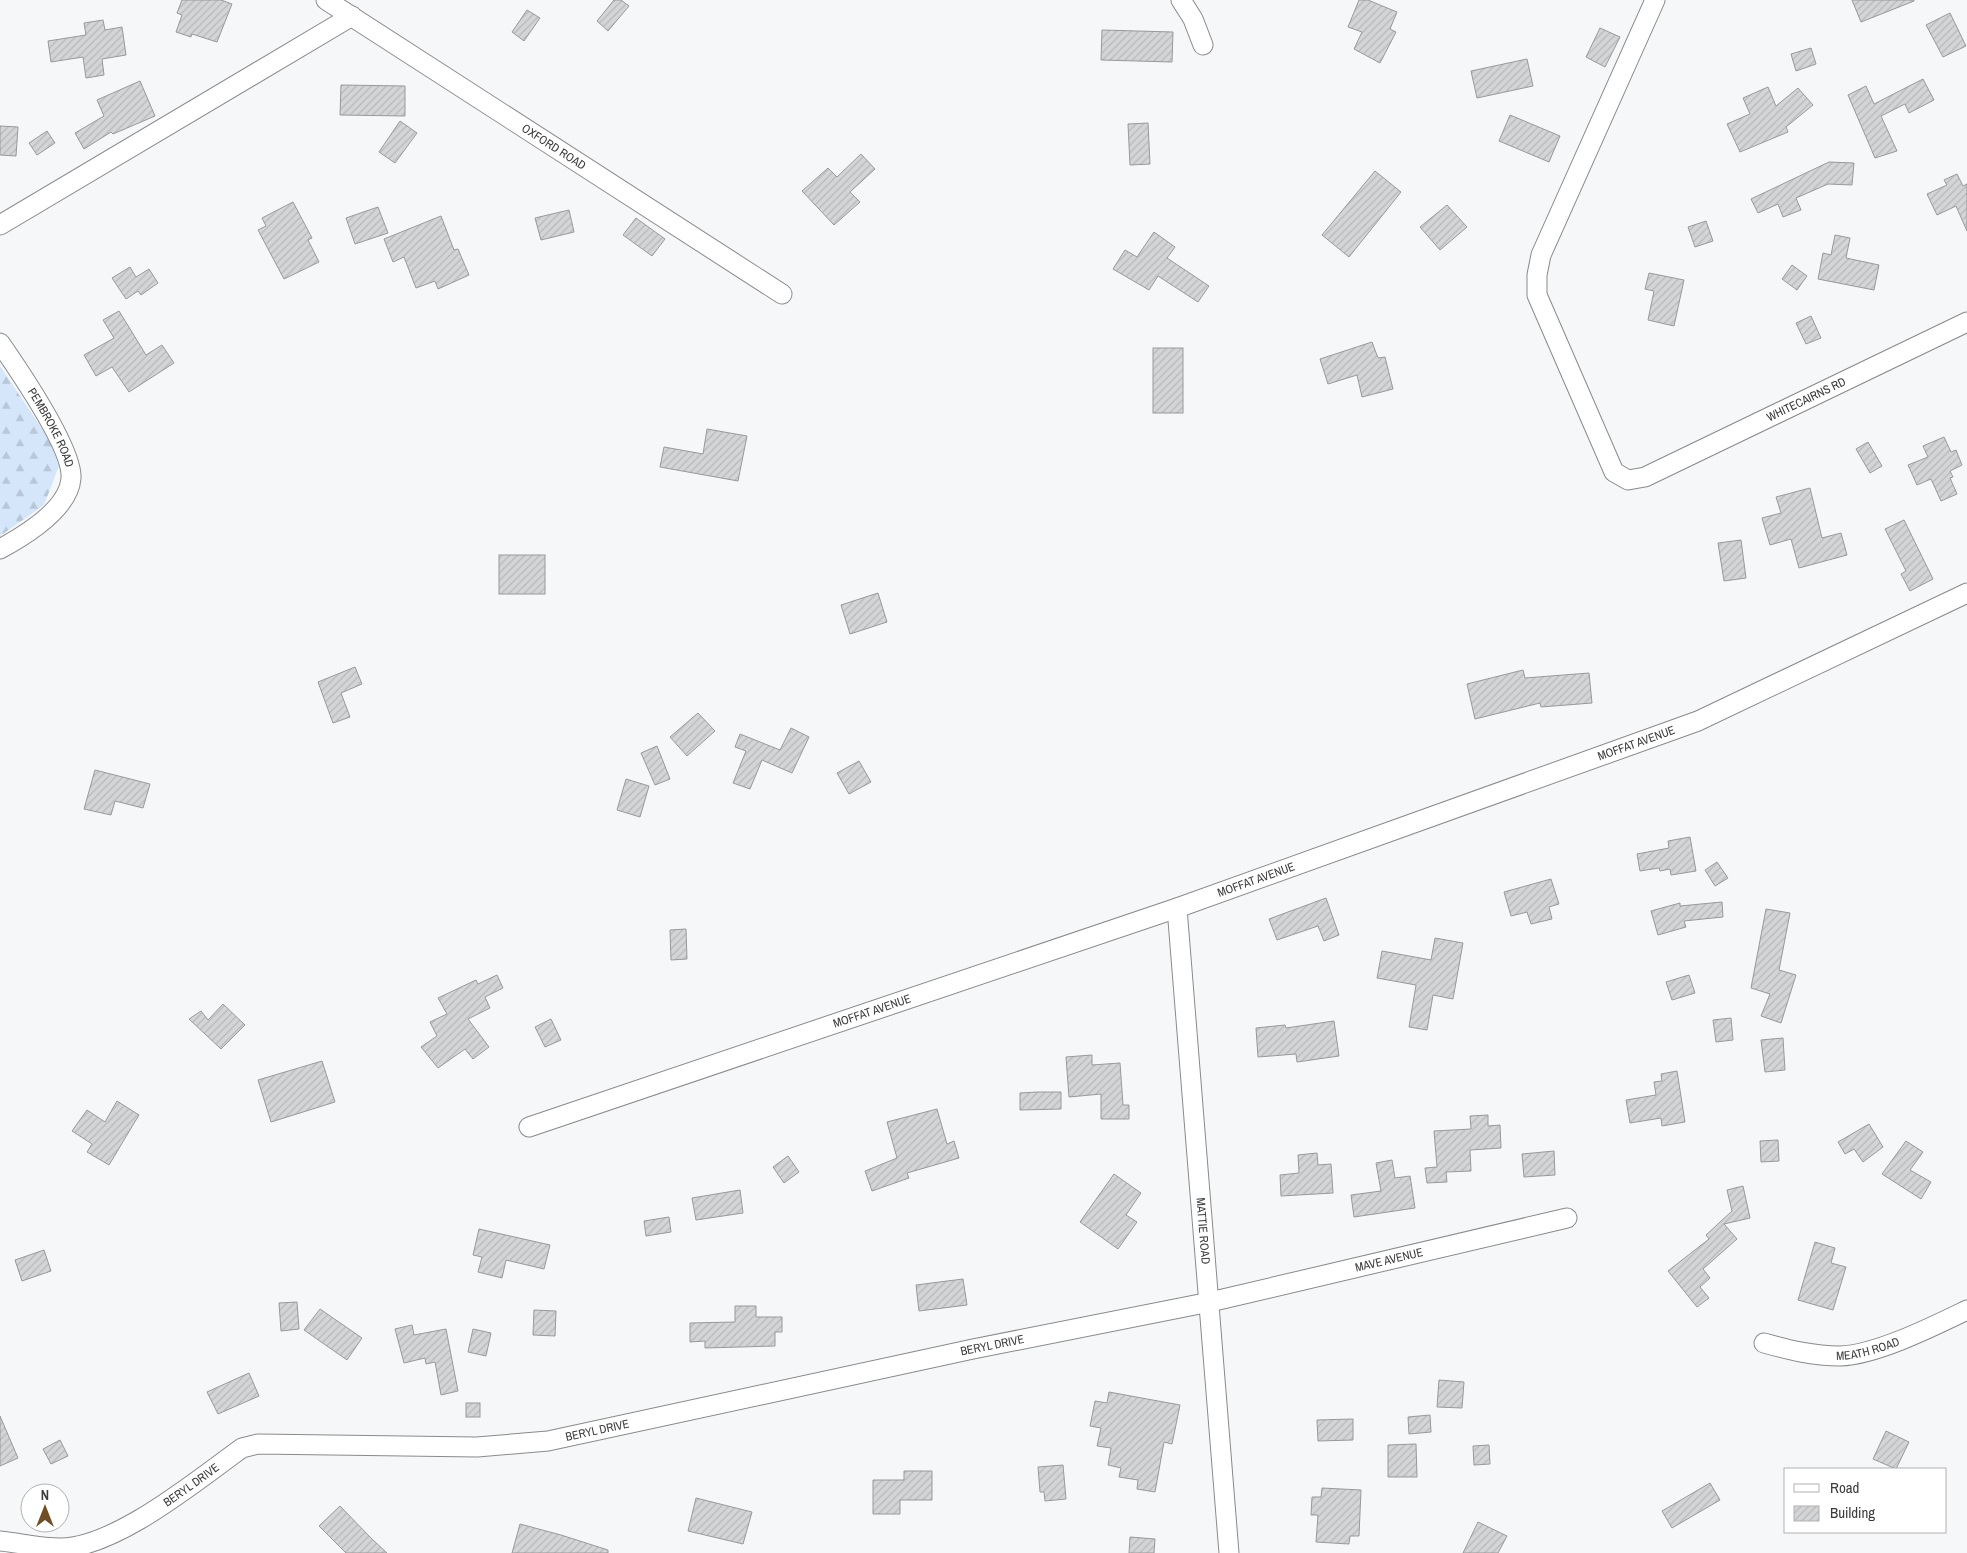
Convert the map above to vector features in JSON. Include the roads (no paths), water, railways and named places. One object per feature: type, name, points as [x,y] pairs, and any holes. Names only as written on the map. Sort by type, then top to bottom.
[{"type":"street","name":"OXFORD ROAD","points":[[326,0],[782,294]]},
{"type":"street","points":[[1182,0],[1193,19],[1203,45]]},
{"type":"street","name":"WHITECAIRNS RD","points":[[1655,0],[1541,255],[1537,275],[1538,295],[1614,472],[1628,480],[1645,477],[1967,322]]},
{"type":"street","points":[[0,225],[352,16]]},
{"type":"street","name":"PEMBROKE ROAD","points":[[0,343],[27,382],[70,461],[71,479],[65,496],[45,520],[21,538],[0,549]]},
{"type":"street","name":"MOFFAT AVENUE","points":[[529,1127],[1177,908],[1698,720],[1967,593]]},
{"type":"street","name":"MATTIE ROAD","points":[[1177,908],[1229,1553]]},
{"type":"street","name":"MAVE AVENUE","points":[[1210,1302],[1567,1218]]},
{"type":"street","name":"BERYL DRIVE","points":[[0,1541],[61,1548],[90,1542],[158,1508],[242,1448],[258,1444],[477,1447],[548,1441],[964,1351],[1210,1302]]},
{"type":"street","name":"MEATH ROAD","points":[[1764,1343],[1798,1353],[1842,1356],[1882,1346],[1925,1330],[1967,1310]]}]
